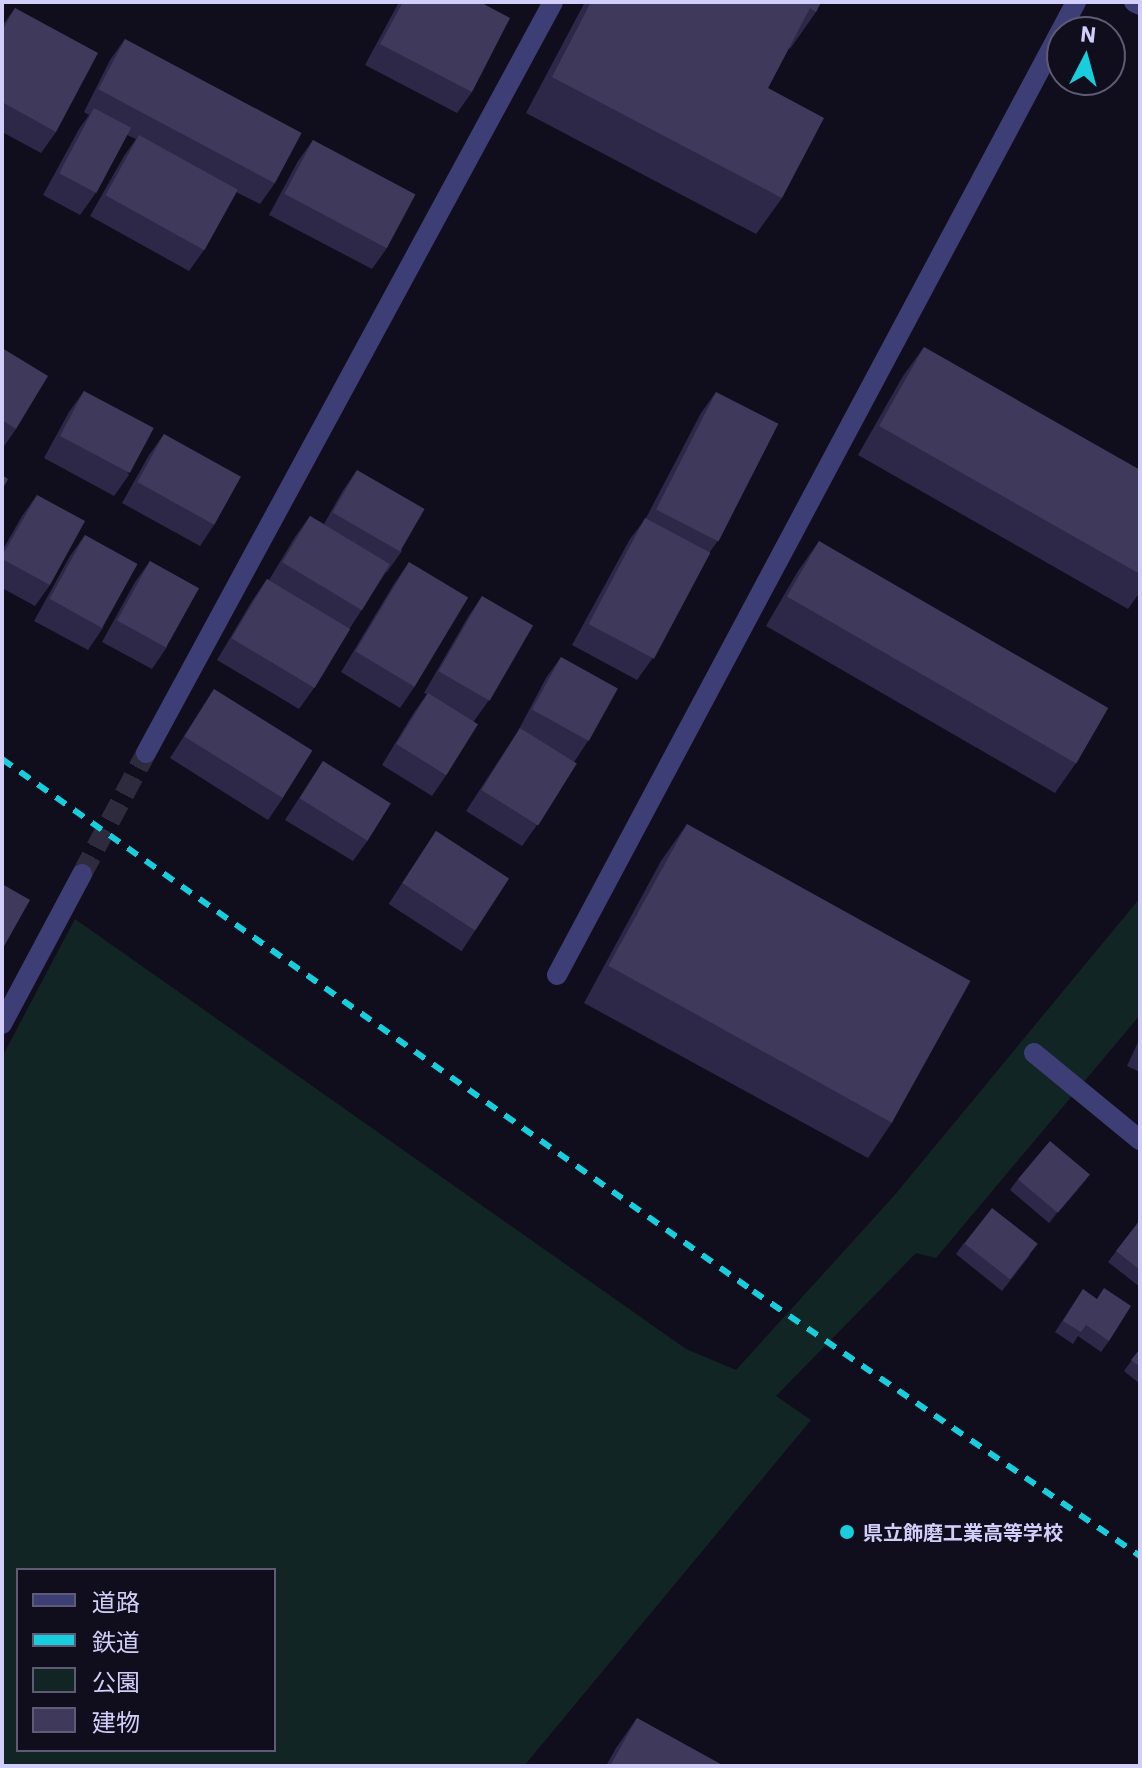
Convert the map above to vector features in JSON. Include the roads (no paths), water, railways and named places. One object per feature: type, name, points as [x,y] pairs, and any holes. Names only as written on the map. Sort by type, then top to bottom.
[{"type":"street","points":[[146,753],[553,2]]},
{"type":"street","points":[[557,975],[1076,2]]},
{"type":"street","points":[[1134,2],[1140,5]]},
{"type":"street","points":[[2,1024],[82,874]]},
{"type":"street","points":[[1034,1053],[1140,1140]]},
{"type":"tunnel","points":[[82,874],[146,753]]},
{"type":"railway","points":[[2,759],[753,1291],[1140,1556]]},
{"type":"place","name":"県立飾磨工業高等学校","points":[[847,1532]]}]
